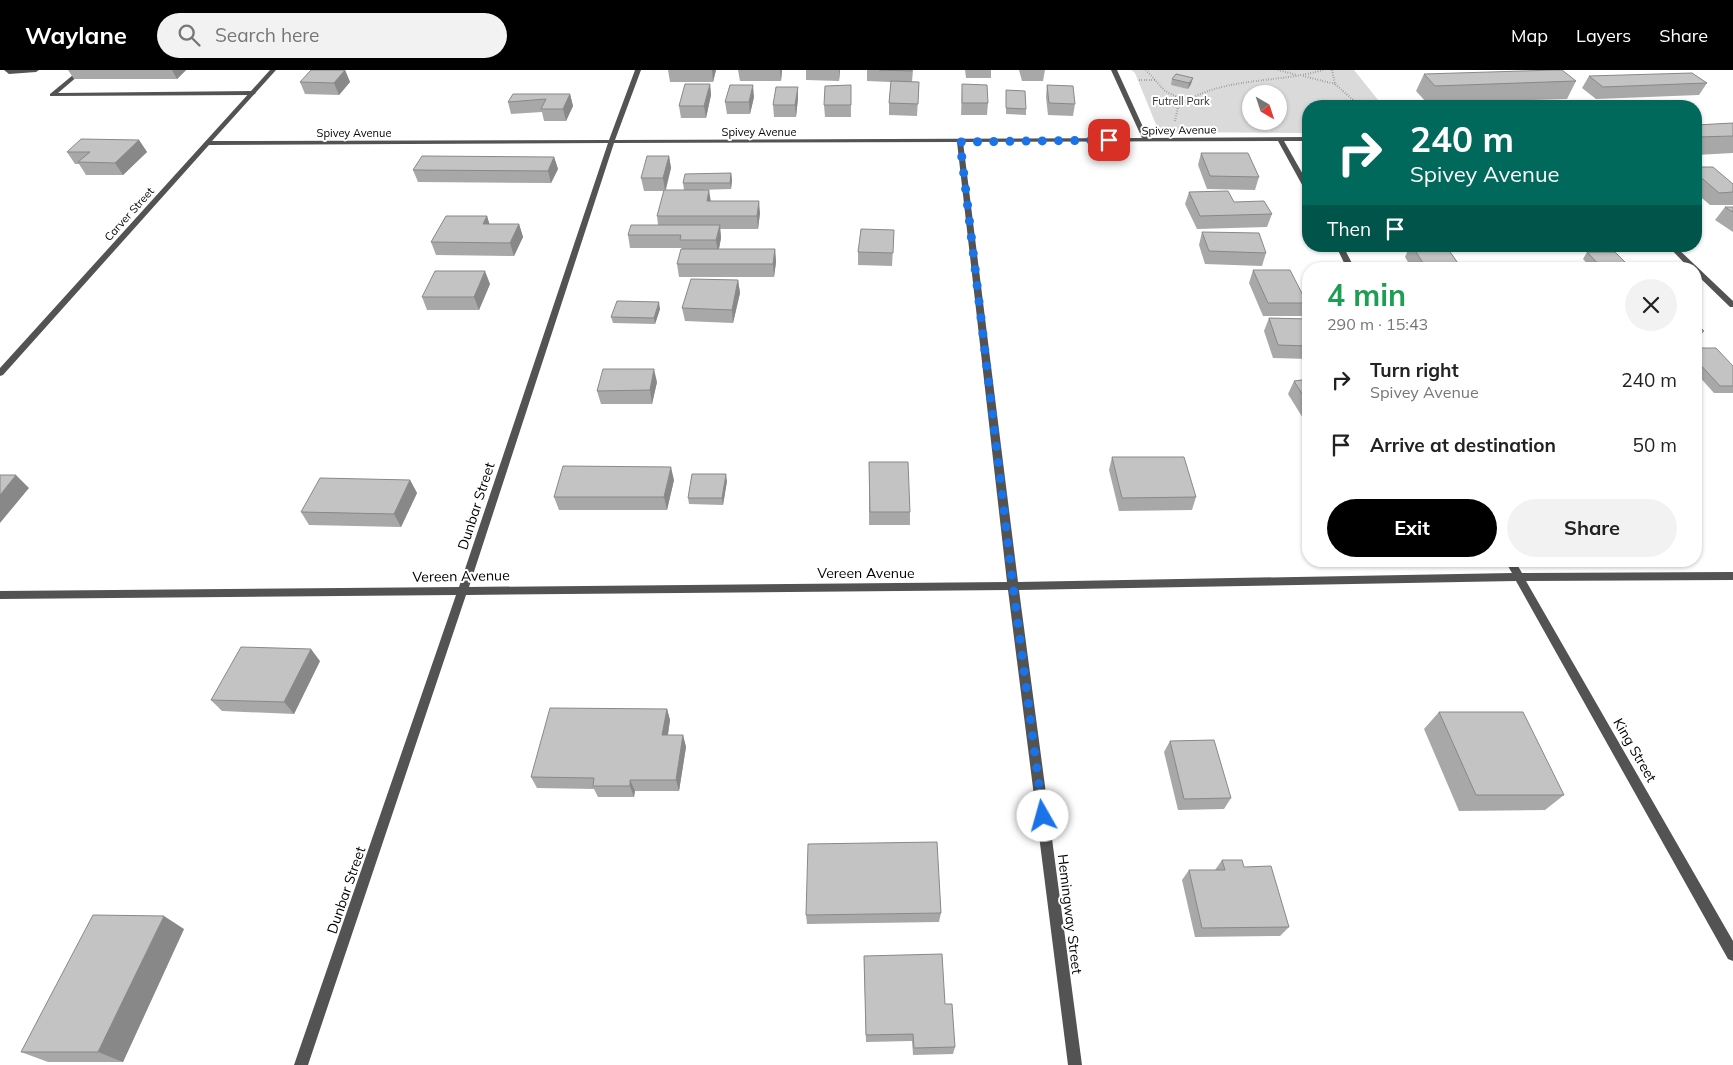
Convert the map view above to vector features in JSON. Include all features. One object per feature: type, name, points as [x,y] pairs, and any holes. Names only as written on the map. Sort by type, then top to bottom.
[{"type":"street","points":[[7,70],[9,72],[36,70]]},
{"type":"street","points":[[82,70],[52,95],[253,93]]},
{"type":"street","name":"Carver Street","points":[[0,373],[273,70]]},
{"type":"street","name":"Dunbar Street","points":[[301,1065],[463,589],[610,142],[638,70]]},
{"type":"street","points":[[1114,70],[1146,140]]},
{"type":"street","points":[[1280,139],[1302,179]]},
{"type":"street","name":"Spivey Avenue","points":[[208,143],[960,142],[1302,139]]},
{"type":"street","name":"Hemingway Street","points":[[960,142],[1013,586],[1075,1065]]},
{"type":"street","points":[[1677,252],[1687,262]]},
{"type":"street","points":[[1702,276],[1733,305]]},
{"type":"street","name":"King Street","points":[[1513,567],[1733,954]]},
{"type":"street","name":"Vereen Avenue","points":[[0,595],[463,589],[1013,586],[1519,577],[1733,576]]},
{"type":"path","points":[[1146,70],[1164,91],[1185,101]]},
{"type":"path","points":[[1278,70],[1335,84],[1353,100]]},
{"type":"path","points":[[1184,140],[1174,115],[1177,108],[1185,101],[1218,87],[1301,76],[1323,70]]},
{"type":"path","points":[[1332,70],[1335,84]]},
{"type":"green space","name":"Futrell Park","points":[[1131,70],[1354,70],[1378,100],[1302,100],[1302,133],[1159,132],[1135,73]]},
{"type":"building","points":[[311,70],[345,70],[334,83],[300,82]]},
{"type":"building","points":[[879,70],[912,70],[912,71]]},
{"type":"building","points":[[1562,70],[1576,81],[1435,86],[1424,74]]},
{"type":"building","points":[[1692,73],[1707,83],[1603,87],[1589,76]]},
{"type":"building","points":[[1176,74],[1193,78],[1189,83],[1172,79]]},
{"type":"building","points":[[891,81],[919,82],[918,104],[889,103]]},
{"type":"building","points":[[685,84],[710,84],[704,106],[679,106]]},
{"type":"building","points":[[962,84],[987,85],[988,103],[962,103]]},
{"type":"building","points":[[730,85],[753,85],[749,102],[725,102]]},
{"type":"building","points":[[851,85],[851,105],[824,105],[825,86]]},
{"type":"building","points":[[1047,85],[1073,86],[1075,104],[1049,103]]},
{"type":"building","points":[[776,87],[798,87],[795,105],[773,105]]},
{"type":"building","points":[[1006,90],[1025,91],[1026,109],[1006,108]]},
{"type":"building","points":[[513,94],[570,94],[563,109],[541,109],[546,99],[508,102]]},
{"type":"building","points":[[1733,123],[1733,136],[1702,137],[1702,125]]},
{"type":"building","points":[[81,139],[139,140],[115,163],[78,162],[90,152],[67,152]]},
{"type":"building","points":[[1201,153],[1248,153],[1259,177],[1210,176]]},
{"type":"building","points":[[422,156],[554,157],[548,171],[413,170]]},
{"type":"building","points":[[647,156],[669,156],[663,178],[641,178]]},
{"type":"building","points":[[1702,167],[1713,167],[1733,184],[1733,192],[1719,193],[1702,178]]},
{"type":"building","points":[[731,173],[730,183],[683,183],[685,174]]},
{"type":"building","points":[[664,190],[709,190],[707,201],[759,201],[757,216],[657,216]]},
{"type":"building","points":[[1228,191],[1234,202],[1264,201],[1272,214],[1200,216],[1189,192]]},
{"type":"building","points":[[1725,207],[1733,207],[1733,212]]},
{"type":"building","points":[[446,216],[487,216],[483,224],[519,224],[510,243],[431,242]]},
{"type":"building","points":[[631,225],[720,225],[716,240],[680,240],[681,235],[628,235]]},
{"type":"building","points":[[861,229],[894,230],[893,253],[858,252]]},
{"type":"building","points":[[1202,232],[1259,233],[1266,253],[1209,251]]},
{"type":"building","points":[[681,249],[775,249],[773,264],[677,264]]},
{"type":"building","points":[[1416,252],[1450,252],[1457,262],[1422,262]]},
{"type":"building","points":[[1587,252],[1615,252],[1625,262],[1596,262]]},
{"type":"building","points":[[1253,270],[1290,270],[1302,293],[1302,303],[1268,303]]},
{"type":"building","points":[[435,271],[485,271],[474,297],[422,297]]},
{"type":"building","points":[[691,279],[738,280],[732,310],[682,308]]},
{"type":"building","points":[[617,301],[659,302],[654,318],[611,317]]},
{"type":"building","points":[[1269,318],[1302,319],[1302,346],[1278,345]]},
{"type":"building","points":[[1702,348],[1716,348],[1733,366],[1733,386],[1720,386],[1702,366]]},
{"type":"building","points":[[603,369],[654,369],[650,390],[597,391]]},
{"type":"building","points":[[1302,380],[1302,394],[1294,381]]},
{"type":"building","points":[[1112,457],[1184,457],[1196,497],[1122,498]]},
{"type":"building","points":[[869,462],[908,462],[910,512],[870,512]]},
{"type":"building","points":[[563,466],[671,467],[664,497],[554,497]]},
{"type":"building","points":[[692,474],[726,474],[722,498],[688,498]]},
{"type":"building","points":[[0,475],[16,475],[0,495]]},
{"type":"building","points":[[320,478],[410,480],[394,514],[301,512]]},
{"type":"building","points":[[241,647],[311,649],[284,702],[211,700]]},
{"type":"building","points":[[550,708],[667,709],[662,735],[683,735],[676,780],[630,780],[630,786],[593,786],[594,778],[531,777]]},
{"type":"building","points":[[1439,712],[1523,712],[1564,795],[1476,795]]},
{"type":"building","points":[[1214,740],[1231,798],[1184,799],[1170,741]]},
{"type":"building","points":[[937,842],[941,913],[806,915],[808,844]]},
{"type":"building","points":[[1222,860],[1242,860],[1244,867],[1271,866],[1289,927],[1202,928],[1189,870],[1225,870]]},
{"type":"building","points":[[93,915],[164,916],[98,1052],[21,1052]]},
{"type":"building","points":[[942,954],[945,1004],[952,1004],[955,1047],[914,1048],[913,1034],[866,1035],[864,956]]},
{"type":"route","points":[[1043,816],[1013,586],[960,142],[1109,140]]}]
